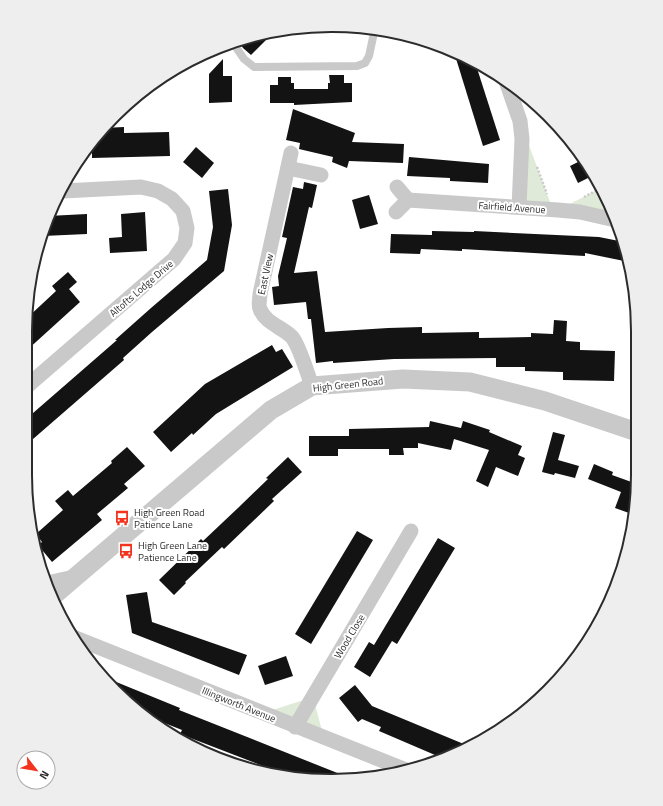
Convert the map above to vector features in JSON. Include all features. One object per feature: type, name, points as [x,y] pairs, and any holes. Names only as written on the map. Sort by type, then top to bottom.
[{"type":"street","points":[[509,90],[520,121],[522,139],[519,207]]},
{"type":"street","name":"East View","points":[[291,153],[260,294],[259,308],[266,319],[280,327],[292,338],[298,349],[312,386]]},
{"type":"street","points":[[288,168],[321,175]]},
{"type":"street","points":[[396,212],[408,200],[397,186]]},
{"type":"street","name":"Altofts Lodge Drive","points":[[32,382],[174,259],[185,243],[186,228],[183,211],[172,199],[158,191],[141,187],[67,191]]},
{"type":"street","name":"Fairfield Avenue","points":[[408,200],[580,212],[609,219]]},
{"type":"street","name":"High Green Road","points":[[57,593],[271,410],[312,386],[403,379],[470,382],[545,400],[631,430]]},
{"type":"street","name":"Wood Close","points":[[295,727],[397,541],[411,531]]},
{"type":"street","points":[[52,582],[74,577]]},
{"type":"street","name":"Illingworth Avenue","points":[[82,641],[397,767]]},
{"type":"lane","points":[[236,48],[244,59],[254,66],[356,66],[365,63],[369,56],[373,35]]},
{"type":"green space","points":[[520,121],[553,210],[519,207]]},
{"type":"green space","points":[[596,191],[609,219],[558,210]]},
{"type":"green space","points":[[313,697],[324,738],[263,713]]},
{"type":"building","points":[[267,39],[251,55],[242,46]]},
{"type":"building","points":[[223,59],[223,76],[232,76],[232,102],[209,103],[209,74]]},
{"type":"building","points":[[456,60],[478,70],[500,140],[483,146]]},
{"type":"building","points":[[329,75],[344,75],[344,83],[352,83],[352,102],[294,105],[294,103],[270,103],[270,85],[278,85],[278,77],[291,77],[291,83],[294,83],[294,89],[328,89],[328,83],[330,83]]},
{"type":"building","points":[[293,109],[355,133],[352,142],[404,144],[403,163],[349,161],[347,168],[332,162],[333,157],[299,149],[300,143],[286,140]]},
{"type":"building","points":[[124,127],[124,133],[169,132],[170,156],[92,158],[92,152],[112,128]]},
{"type":"building","points":[[196,147],[214,163],[202,178],[183,162]]},
{"type":"building","points":[[409,157],[489,164],[488,183],[450,181],[450,178],[407,176]]},
{"type":"building","points":[[579,162],[588,178],[578,183],[570,166]]},
{"type":"building","points":[[304,182],[317,185],[312,208],[309,207],[294,273],[317,271],[325,332],[422,327],[422,333],[479,332],[479,338],[531,337],[531,333],[553,334],[554,320],[567,321],[566,341],[580,342],[580,350],[615,351],[614,381],[563,380],[563,372],[525,371],[525,367],[496,367],[496,358],[394,359],[316,363],[311,319],[308,319],[306,302],[274,305],[272,287],[279,286],[278,276],[287,238],[282,237],[293,187],[303,189]]},
{"type":"building","points":[[228,189],[232,225],[224,271],[152,332],[123,358],[124,360],[32,440],[32,414],[207,260],[213,227],[209,191]]},
{"type":"building","points":[[369,195],[378,224],[360,229],[352,200]]},
{"type":"building","points":[[145,212],[147,251],[110,253],[109,238],[122,237],[121,214]]},
{"type":"building","points":[[87,214],[87,234],[48,236],[56,216]]},
{"type":"building","points":[[432,231],[474,231],[599,237],[617,241],[622,261],[585,253],[585,256],[462,249],[462,251],[421,249],[420,254],[390,253],[391,234],[432,235]]},
{"type":"building","points":[[68,272],[77,282],[69,289],[80,302],[32,346],[33,312],[56,291],[52,286]]},
{"type":"building","points":[[272,345],[276,352],[282,349],[293,367],[216,414],[193,435],[192,433],[171,452],[153,432],[205,384]]},
{"type":"building","points":[[430,421],[461,428],[463,421],[490,430],[489,432],[522,446],[518,455],[525,458],[518,476],[496,467],[488,487],[476,481],[489,450],[454,439],[451,450],[418,443],[418,448],[403,448],[404,455],[389,455],[389,449],[338,449],[338,456],[309,456],[309,436],[349,436],[349,429],[429,427]]},
{"type":"building","points":[[553,432],[565,435],[558,460],[579,466],[575,478],[555,473],[554,475],[542,472]]},
{"type":"building","points":[[127,447],[145,466],[124,484],[128,488],[97,514],[102,520],[52,562],[41,549],[40,543],[42,542],[38,532],[63,510],[55,501],[68,490],[73,496],[112,463],[111,461]]},
{"type":"building","points":[[288,457],[302,472],[272,499],[274,501],[224,549],[222,547],[185,582],[186,583],[174,595],[159,580],[201,539],[203,541],[239,507]]},
{"type":"building","points":[[594,464],[613,472],[612,475],[631,482],[628,513],[615,508],[621,492],[588,479]]},
{"type":"building","points":[[357,531],[373,540],[311,644],[295,634]]},
{"type":"building","points":[[438,538],[455,548],[397,644],[392,641],[370,677],[354,667],[369,642],[374,645]]},
{"type":"building","points":[[147,592],[152,622],[247,655],[239,675],[132,633],[126,595]]},
{"type":"building","points":[[286,656],[293,676],[265,685],[258,666]]},
{"type":"building","points":[[116,682],[180,708],[179,710],[339,774],[292,771],[263,766],[187,737],[180,733],[182,730],[163,722],[134,700]]},
{"type":"building","points":[[355,685],[372,706],[463,744],[435,755],[379,731],[381,727],[362,719],[358,722],[339,698]]},
{"type":"place","name":"High Green Road Patience Lane","points":[[122,518]]},
{"type":"place","name":"High Green Lane Patience Lane","points":[[126,551]]}]
